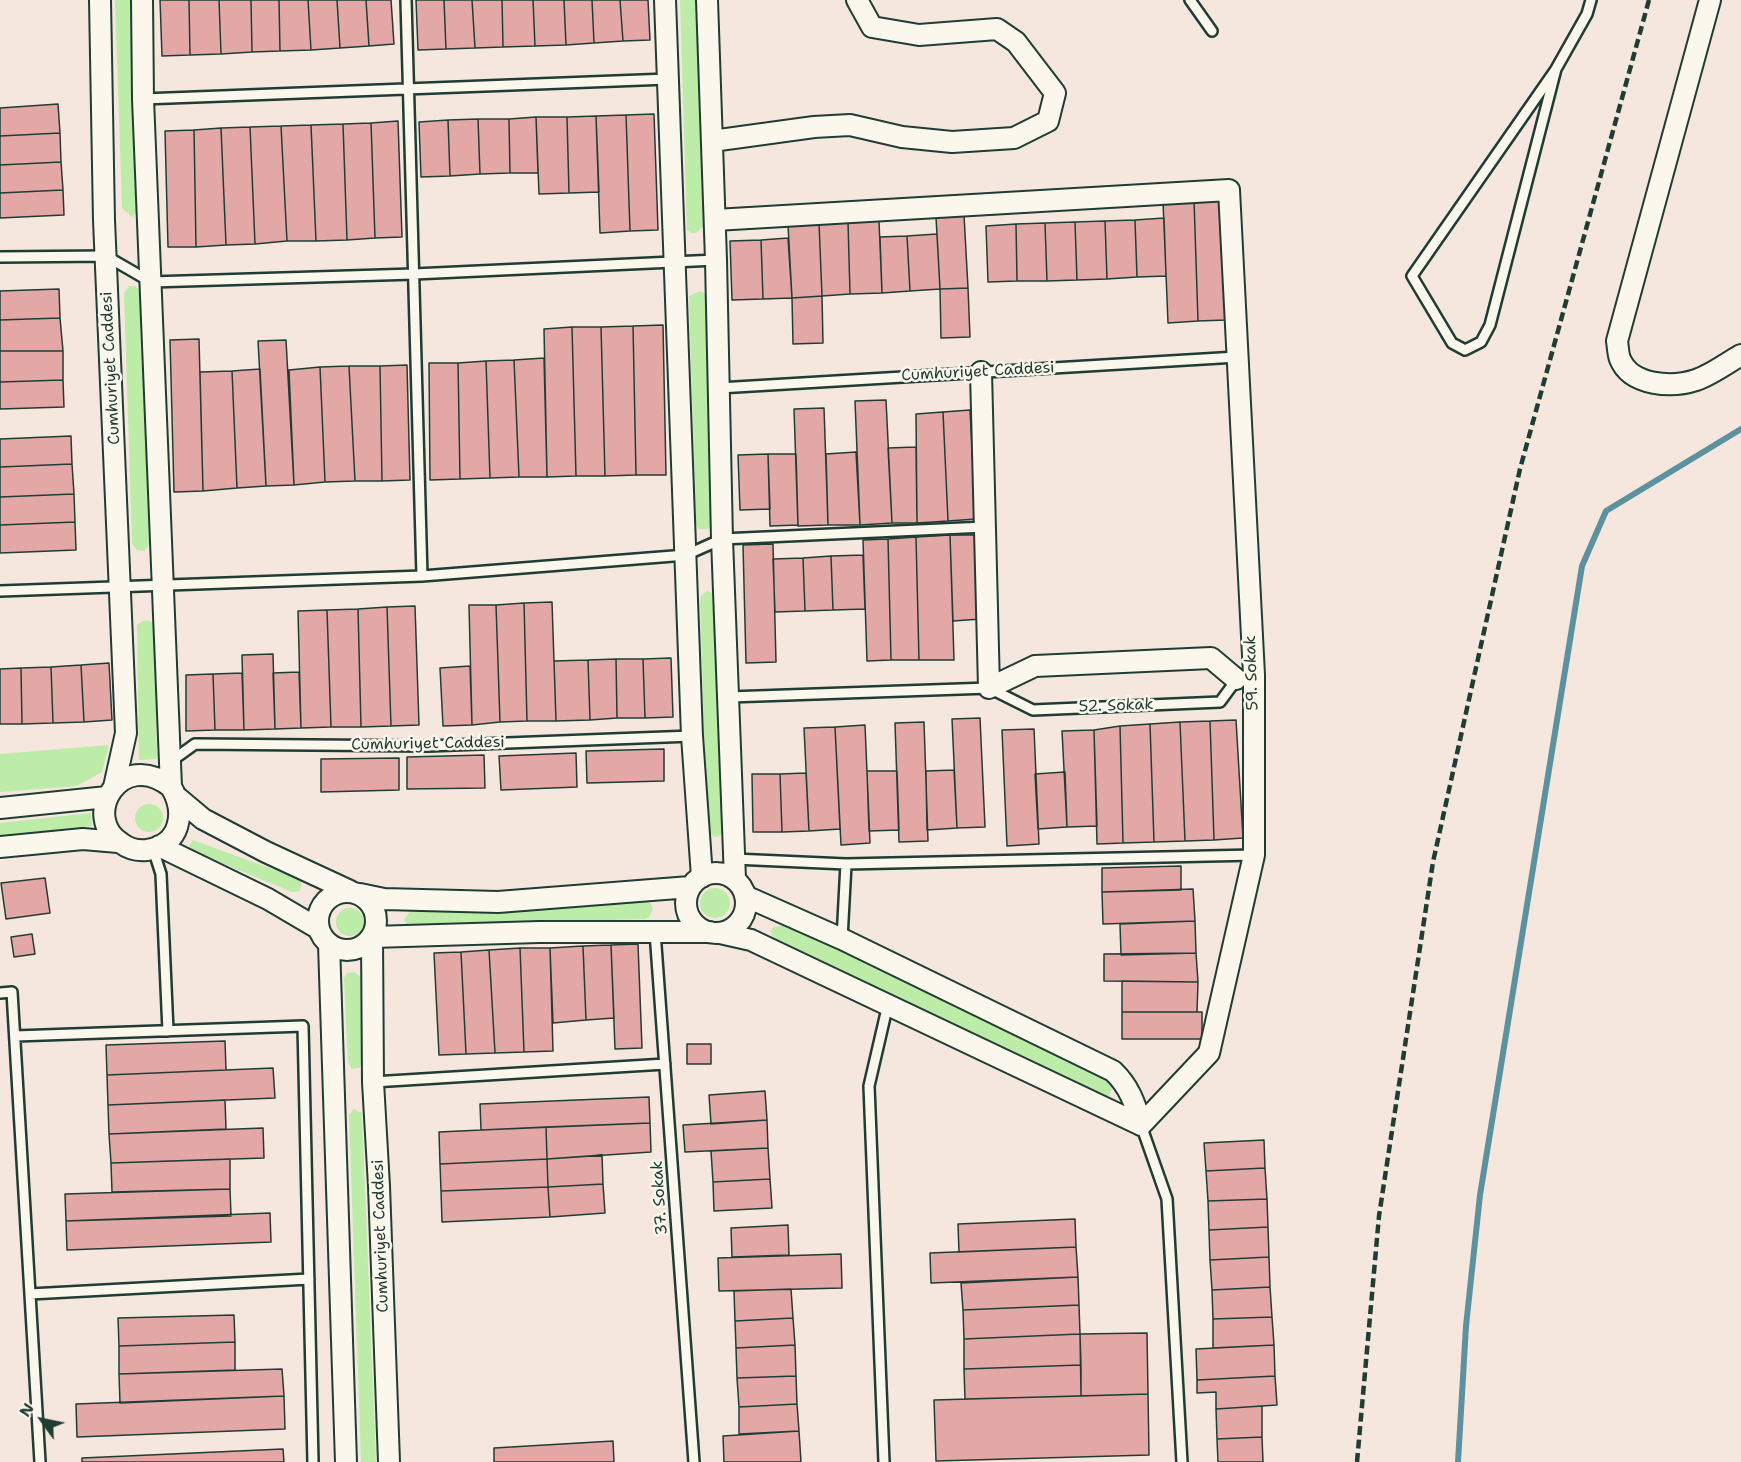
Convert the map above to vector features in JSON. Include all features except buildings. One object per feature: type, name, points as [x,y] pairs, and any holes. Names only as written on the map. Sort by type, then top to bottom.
[{"type":"street","name":"Cumhuriyet Caddesi","points":[[100,0],[106,256],[126,733],[110,792]]},
{"type":"street","points":[[142,0],[143,99],[170,762],[174,792],[180,810],[179,823],[173,835],[156,847],[141,850],[129,848],[118,842],[110,833],[105,821],[104,809],[110,792],[124,779],[149,774],[161,779],[174,792],[203,819],[266,852],[368,900],[377,918],[376,928],[372,937],[357,949],[338,948],[324,936],[268,899],[156,847]]},
{"type":"street","points":[[346,1462],[324,936],[318,919],[325,902],[332,895],[355,892],[384,899],[498,902],[696,882],[716,872],[735,879],[745,896],[746,906],[743,916],[729,930],[715,933],[693,923],[686,905],[687,896],[696,882],[676,261],[665,0]]},
{"type":"street","points":[[707,0],[715,220],[722,539],[735,879]]},
{"type":"street","points":[[712,141],[814,127],[850,125],[902,137],[952,142],[1014,138],[1048,121],[1055,93],[1016,42],[997,29],[919,35],[872,27],[857,0]]},
{"type":"street","points":[[1710,0],[1617,341],[1621,360],[1631,373],[1649,382],[1674,384],[1696,380],[1741,355]]},
{"type":"street","name":"59. Sokak","points":[[715,220],[1229,190],[1237,357],[1245,677],[1254,855],[1209,1053],[1141,1125]]},
{"type":"street","points":[[981,372],[989,688]]},
{"type":"street","name":"52. Sokak","points":[[989,688],[1035,666],[1211,658],[1245,677]]},
{"type":"street","points":[[0,808],[110,792]]},
{"type":"street","points":[[0,847],[83,839],[118,842]]},
{"type":"street","points":[[745,896],[842,939],[1113,1071],[1125,1083],[1136,1104],[1141,1125]]},
{"type":"street","points":[[372,937],[539,932],[655,932],[715,933],[751,940],[1141,1125]]},
{"type":"street","name":"Cumhuriyet Caddesi","points":[[372,937],[373,1082],[390,1462]]},
{"type":"lane","points":[[406,0],[423,576]]},
{"type":"lane","points":[[1190,0],[1212,31]]},
{"type":"lane","points":[[1556,69],[1490,325],[1481,342],[1465,350],[1452,343],[1412,276],[1556,69],[1587,15],[1592,0]]},
{"type":"lane","points":[[143,99],[668,80]]},
{"type":"lane","points":[[0,257],[106,256]]},
{"type":"lane","name":"Cumhuriyet Caddesi","points":[[106,256],[151,282]]},
{"type":"lane","points":[[151,282],[414,274],[716,260]]},
{"type":"lane","name":"Cumhuriyet Caddesi","points":[[719,388],[1237,357]]},
{"type":"lane","points":[[0,591],[423,576],[686,555],[722,539],[986,527]]},
{"type":"lane","name":"52. Sokak","points":[[729,697],[989,688],[1033,710],[1220,702],[1245,677]]},
{"type":"lane","name":"Cumhuriyet Caddesi","points":[[170,762],[195,744],[428,746],[692,736]]},
{"type":"lane","points":[[156,847],[161,874],[168,1031]]},
{"type":"lane","points":[[734,859],[846,864],[1254,855]]},
{"type":"lane","points":[[842,939],[846,864]]},
{"type":"lane","name":"37. Sokak","points":[[655,932],[694,1462]]},
{"type":"lane","points":[[0,993],[12,992],[40,1462]]},
{"type":"lane","points":[[884,1462],[869,1086],[888,1004]]},
{"type":"lane","points":[[15,1036],[303,1026],[313,1462]]},
{"type":"lane","points":[[373,1082],[665,1064]]},
{"type":"lane","points":[[1141,1125],[1167,1199],[1182,1462]]},
{"type":"lane","points":[[30,1293],[309,1279]]},
{"type":"green space","points":[[115,0],[130,0],[140,209],[132,217],[122,208]]},
{"type":"green space","points":[[680,0],[696,0],[703,227],[696,233],[687,230]]},
{"type":"green space","points":[[129,286],[141,290],[150,544],[144,551],[137,550],[132,544],[124,293]]},
{"type":"green space","points":[[700,291],[706,294],[713,525],[708,529],[698,529],[696,524],[689,296]]},
{"type":"green space","points":[[707,591],[715,594],[724,832],[718,837],[714,837],[707,830],[700,601],[701,596]]},
{"type":"green space","points":[[149,620],[154,624],[157,759],[139,760],[137,625]]},
{"type":"green space","points":[[109,745],[102,772],[77,786],[0,792],[0,754]]},
{"type":"green space","points":[[149,804],[159,808],[163,818],[159,828],[149,832],[139,828],[135,818],[139,808]]},
{"type":"green space","points":[[91,813],[92,826],[0,836],[0,823]]},
{"type":"green space","points":[[193,840],[302,880],[300,891],[292,892],[192,851],[189,846]]},
{"type":"green space","points":[[715,888],[721,889],[729,897],[729,909],[721,917],[715,918],[709,917],[701,909],[700,903],[701,897],[709,889]]},
{"type":"green space","points":[[646,901],[653,909],[649,917],[645,919],[412,926],[407,925],[404,920],[411,910]]},
{"type":"green space","points":[[350,908],[360,912],[364,922],[360,932],[350,936],[340,932],[336,922],[340,912]]},
{"type":"green space","points":[[785,925],[1059,1053],[1113,1084],[1109,1098],[772,937],[771,930],[774,927]]},
{"type":"green space","points":[[354,972],[360,976],[363,1063],[359,1068],[352,1069],[348,1063],[344,978],[347,973]]},
{"type":"green space","points":[[354,1109],[362,1113],[376,1462],[361,1462],[349,1115]]},
{"type":"waterway","points":[[1458,1462],[1466,1326],[1480,1195],[1582,566],[1606,511],[1741,429]]},
{"type":"railway","points":[[1357,1462],[1379,1216],[1433,862],[1520,469],[1649,0]]}]
